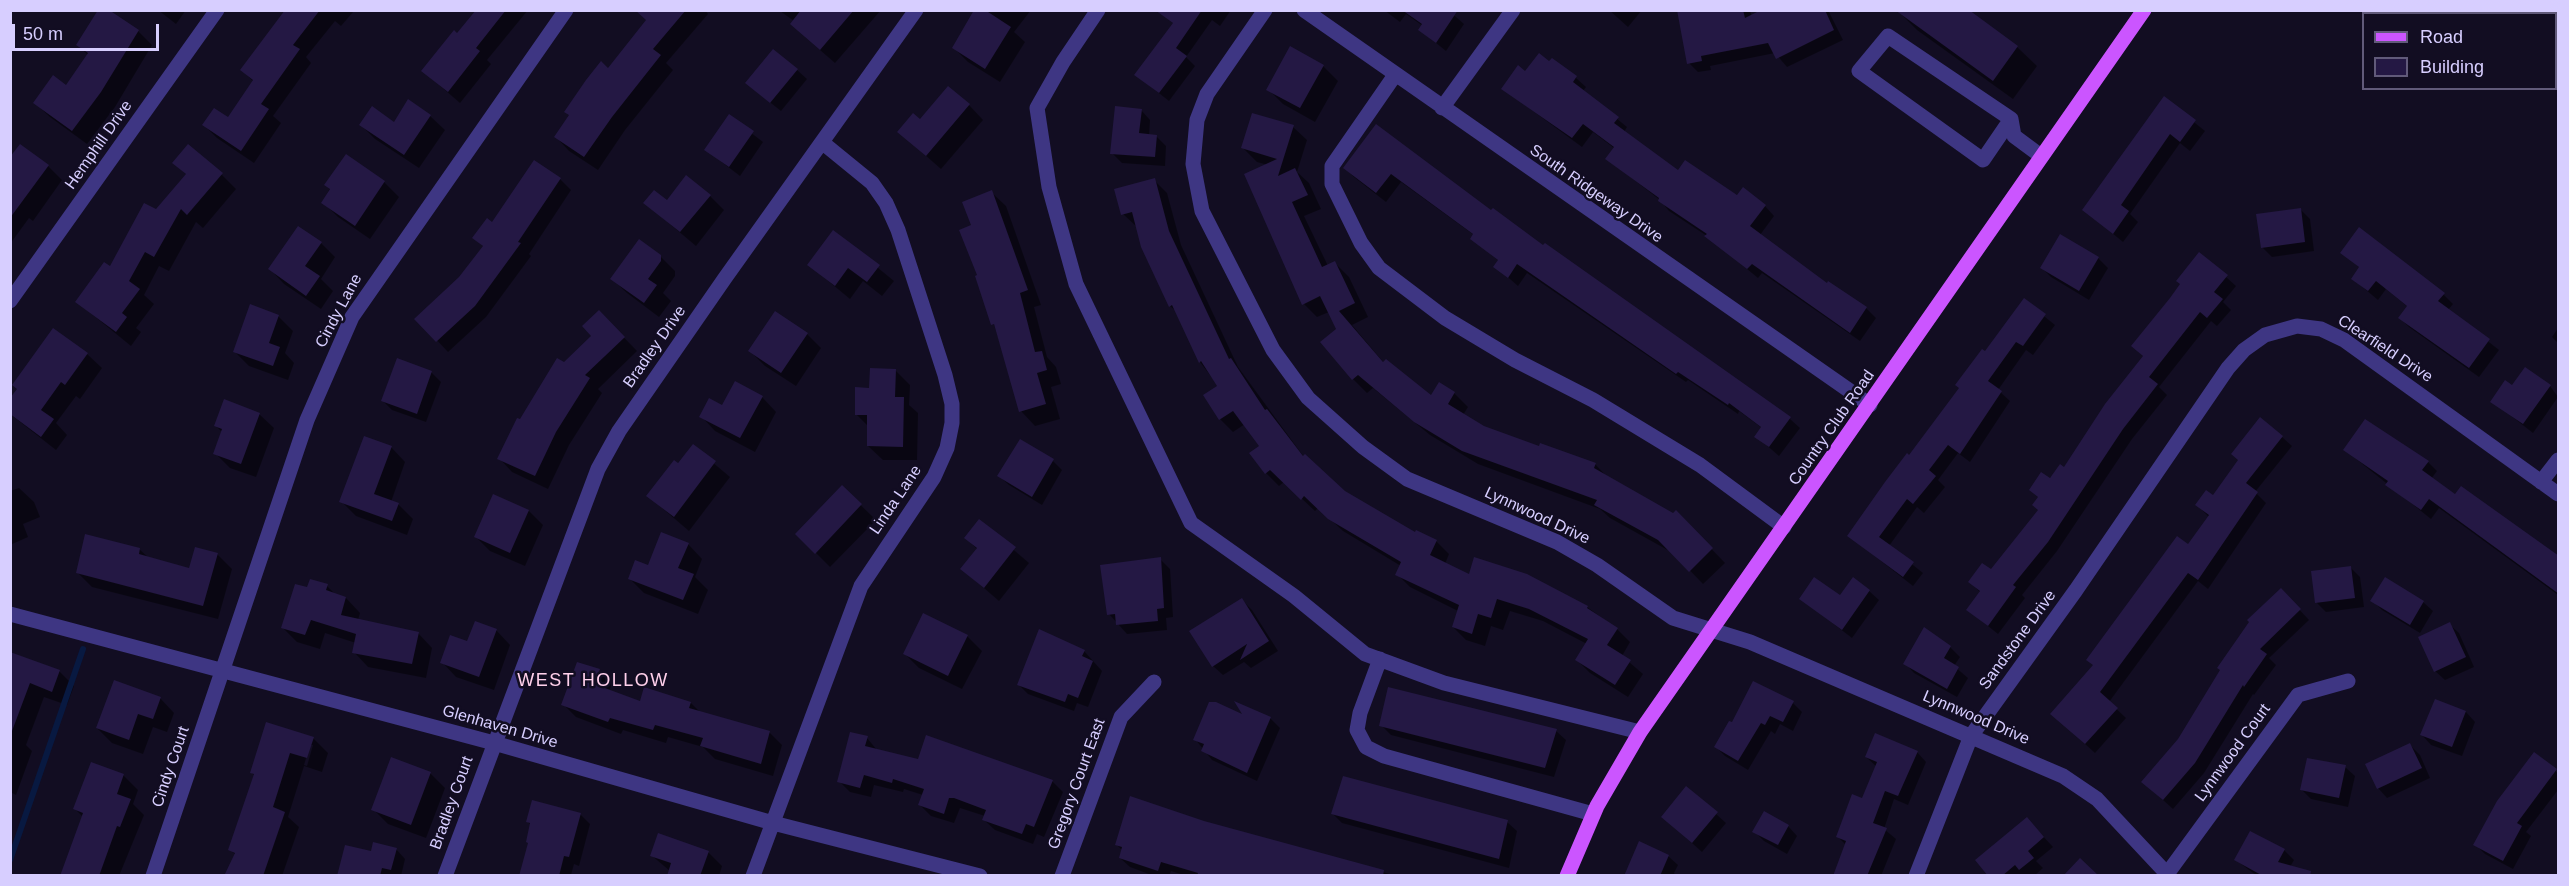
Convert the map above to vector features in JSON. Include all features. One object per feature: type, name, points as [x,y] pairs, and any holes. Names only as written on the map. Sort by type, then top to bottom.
[{"type":"main road","name":"Country Club Road","points":[[1566,876],[1593,814],[1640,732],[2144,10]]},
{"type":"street","name":"Hemphill Drive","points":[[10,301],[217,10]]},
{"type":"street","name":"Cindy Lane","points":[[224,670],[307,420],[352,317],[566,10]]},
{"type":"street","name":"Bradley Drive","points":[[494,743],[598,469],[619,431],[916,10]]},
{"type":"street","points":[[1098,10],[1063,62],[1037,108],[1049,187],[1076,284],[1191,523],[1294,596],[1365,654],[1444,683],[1640,732]]},
{"type":"street","name":"Lynnwood Drive","points":[[1265,10],[1207,94],[1197,120],[1192,164],[1202,211],[1273,350],[1308,398],[1363,447],[1407,479],[1557,542],[1597,565],[1673,618],[1750,642],[2063,776],[2097,800],[2168,875]]},
{"type":"street","name":"South Ridgeway Drive","points":[[1304,10],[1870,405]]},
{"type":"street","points":[[1442,108],[1513,10]]},
{"type":"street","points":[[2011,120],[1983,160],[1859,71],[1888,36],[2011,120],[2014,136],[2041,156]]},
{"type":"street","points":[[1395,75],[1332,166],[1332,184],[1361,243],[1378,268],[1445,318],[1515,360],[1593,400],[1700,465],[1784,527]]},
{"type":"street","name":"Linda Lane","points":[[753,876],[861,586],[934,477],[947,448],[952,423],[952,404],[945,375],[898,230],[886,203],[872,183],[823,143]]},
{"type":"street","name":"Clearfield Drive","points":[[2076,590],[2228,368],[2244,351],[2265,335],[2297,326],[2320,329],[2344,340],[2559,494]]},
{"type":"street","points":[[2541,482],[2559,460]]},
{"type":"street","name":"Sandstone Drive","points":[[1916,876],[1971,736],[2076,590]]},
{"type":"street","name":"Glenhaven Drive","points":[[10,614],[494,743],[946,871],[980,876]]},
{"type":"street","points":[[1380,659],[1360,713],[1357,730],[1366,747],[1383,756],[1593,814]]},
{"type":"street","name":"Cindy Court","points":[[153,876],[224,670]]},
{"type":"street","name":"Lynnwood Court","points":[[2168,875],[2298,695],[2348,681]]},
{"type":"street","name":"Gregory Court East","points":[[1062,876],[1121,717],[1154,682]]},
{"type":"street","name":"Bradley Court","points":[[445,876],[494,743]]},
{"type":"building","points":[[98,10],[109,10],[139,30],[101,92],[72,131],[33,103],[53,75],[66,85],[88,53],[76,45]]},
{"type":"building","points":[[285,10],[320,10],[293,45],[300,49],[261,104],[269,109],[241,151],[202,125],[214,108],[228,117],[253,80],[240,70]]},
{"type":"building","points":[[476,10],[506,10],[476,48],[480,51],[448,92],[421,71],[454,30],[457,33]]},
{"type":"building","points":[[635,10],[686,10],[653,49],[661,55],[584,157],[554,137],[569,115],[564,112],[586,80],[601,61],[608,68],[646,20]]},
{"type":"building","points":[[801,10],[854,10],[820,50],[790,24]]},
{"type":"building","points":[[974,10],[985,10],[1011,27],[985,69],[952,48]]},
{"type":"building","points":[[1155,10],[1202,10],[1176,48],[1187,56],[1159,93],[1134,75],[1173,23]]},
{"type":"building","points":[[1402,10],[1458,10],[1436,43],[1418,30],[1422,24]]},
{"type":"building","points":[[1677,10],[1743,10],[1745,18],[1761,10],[1825,10],[1834,30],[1776,59],[1768,43],[1701,56],[1702,61],[1687,64]]},
{"type":"building","points":[[1895,10],[1969,10],[2018,46],[1993,81]]},
{"type":"building","points":[[1290,46],[1324,65],[1300,108],[1266,90]]},
{"type":"building","points":[[773,49],[798,69],[770,103],[745,83]]},
{"type":"building","points":[[1539,53],[1549,61],[1552,58],[1577,76],[1573,82],[1619,117],[1614,123],[1678,170],[1685,160],[1737,195],[1743,187],[1766,205],[1750,226],[1827,283],[1828,281],[1867,307],[1850,333],[1752,264],[1747,269],[1704,236],[1707,234],[1658,201],[1659,198],[1605,159],[1614,147],[1583,124],[1572,138],[1501,89],[1518,65],[1525,71]]},
{"type":"building","points":[[948,86],[970,104],[926,156],[897,132],[913,113],[920,119]]},
{"type":"building","points":[[2164,96],[2196,120],[2180,142],[2170,134],[2121,205],[2129,211],[2113,234],[2082,210]]},
{"type":"building","points":[[408,99],[431,115],[404,155],[359,125],[372,106],[394,122]]},
{"type":"building","points":[[1115,106],[1142,109],[1139,133],[1157,135],[1155,157],[1110,154]]},
{"type":"building","points":[[1252,113],[1294,125],[1278,176],[1295,168],[1308,195],[1292,202],[1322,267],[1335,261],[1355,303],[1339,311],[1383,362],[1386,359],[1431,395],[1439,382],[1455,392],[1448,404],[1484,426],[1596,463],[1594,468],[1673,513],[1676,510],[1713,548],[1689,572],[1658,540],[1594,505],[1597,500],[1462,451],[1414,422],[1358,375],[1352,380],[1320,342],[1336,329],[1320,296],[1302,305],[1244,174],[1277,159],[1241,148]]},
{"type":"building","points":[[729,114],[754,131],[729,167],[704,150]]},
{"type":"building","points":[[1376,124],[1491,210],[1493,208],[1543,245],[1545,243],[1791,417],[1769,447],[1754,437],[1761,427],[1729,403],[1728,405],[1678,372],[1676,374],[1517,264],[1508,278],[1493,267],[1498,260],[1470,239],[1473,234],[1391,174],[1376,193],[1343,168]]},
{"type":"building","points":[[20,144],[49,165],[10,218],[10,157]]},
{"type":"building","points":[[188,144],[223,173],[187,215],[181,209],[154,257],[145,252],[129,281],[140,289],[122,313],[127,317],[116,332],[75,302],[104,262],[110,266],[144,203],[156,209],[186,174],[172,163]]},
{"type":"building","points":[[346,154],[385,181],[355,226],[321,203],[330,189],[324,185]]},
{"type":"building","points":[[534,160],[561,178],[518,242],[521,243],[475,306],[436,342],[414,319],[459,277],[483,246],[472,238],[487,218],[492,222]]},
{"type":"building","points":[[686,175],[711,195],[680,232],[643,203],[654,190],[667,200]]},
{"type":"building","points":[[1155,178],[1169,231],[1229,359],[1231,358],[1265,410],[1267,409],[1303,456],[1305,454],[1345,491],[1415,532],[1416,530],[1437,540],[1430,555],[1469,574],[1474,557],[1527,574],[1588,606],[1587,608],[1618,628],[1607,645],[1631,660],[1615,685],[1575,660],[1588,639],[1529,609],[1497,599],[1491,618],[1478,614],[1472,634],[1452,627],[1459,605],[1395,575],[1401,562],[1328,519],[1304,496],[1301,500],[1270,470],[1265,474],[1249,453],[1259,446],[1233,411],[1219,420],[1203,395],[1217,386],[1201,361],[1199,363],[1172,305],[1169,307],[1141,247],[1132,212],[1121,215],[1114,189]]},
{"type":"building","points":[[992,190],[1028,290],[1020,293],[1035,352],[1042,351],[1047,370],[1037,373],[1046,404],[1019,412],[994,324],[991,325],[975,276],[977,275],[959,230],[971,225],[962,202]]},
{"type":"building","points":[[2301,208],[2305,242],[2261,248],[2256,214]]},
{"type":"building","points":[[298,226],[322,242],[305,266],[320,276],[306,296],[268,269]]},
{"type":"building","points":[[2359,227],[2445,293],[2438,301],[2490,339],[2469,368],[2398,318],[2407,306],[2376,281],[2368,291],[2351,279],[2359,267],[2340,253]]},
{"type":"building","points":[[833,230],[880,265],[867,282],[848,268],[835,286],[807,265]]},
{"type":"building","points":[[2060,234],[2099,257],[2079,291],[2040,268]]},
{"type":"building","points":[[639,239],[661,255],[661,261],[648,279],[657,285],[644,303],[610,279]]},
{"type":"building","points":[[2199,252],[2228,275],[2214,292],[2223,299],[2207,318],[2200,312],[2149,377],[2158,384],[2123,429],[2048,542],[2013,585],[2016,587],[1988,626],[1966,610],[1980,591],[1968,582],[1982,563],[1991,569],[2038,510],[2032,505],[2038,497],[2029,490],[2041,472],[2050,478],[2060,464],[2064,467],[2105,404],[2143,356],[2131,346],[2170,298],[2180,284],[2176,281]]},
{"type":"building","points":[[2024,298],[2046,314],[2023,346],[2016,342],[1988,381],[2002,391],[1960,454],[1948,445],[1929,470],[1936,476],[1913,504],[1907,499],[1879,537],[1914,562],[1903,577],[1847,536],[1885,482],[1907,453],[1909,455],[1959,388],[1955,385],[1982,349],[1985,351]]},
{"type":"building","points":[[250,304],[279,315],[269,343],[280,347],[273,366],[233,352]]},
{"type":"building","points":[[599,310],[625,337],[585,375],[590,378],[556,432],[535,476],[497,459],[517,418],[520,419],[557,358],[564,362],[591,336],[582,326]]},
{"type":"building","points":[[775,311],[808,333],[781,373],[748,351]]},
{"type":"building","points":[[53,328],[88,353],[65,385],[61,382],[41,410],[54,419],[41,437],[10,414],[10,398],[17,389],[12,385]]},
{"type":"building","points":[[397,358],[432,371],[417,414],[381,401]]},
{"type":"building","points":[[2525,367],[2551,385],[2523,424],[2490,402],[2505,380],[2512,385]]},
{"type":"building","points":[[870,368],[896,369],[895,397],[904,397],[903,447],[867,446],[867,415],[855,415],[855,387],[869,388]]},
{"type":"building","points":[[735,381],[763,396],[740,438],[699,417],[709,398],[722,405]]},
{"type":"building","points":[[224,399],[260,413],[241,464],[213,454],[222,429],[214,426]]},
{"type":"building","points":[[2260,417],[2283,436],[2246,483],[2258,492],[2198,580],[2188,573],[2100,692],[2118,708],[2085,744],[2050,714],[2093,665],[2086,660],[2177,536],[2188,544],[2209,515],[2195,505],[2206,490],[2213,495],[2238,460],[2231,454]]},
{"type":"building","points":[[2365,419],[2429,461],[2422,470],[2455,494],[2461,486],[2559,556],[2559,594],[2429,499],[2421,510],[2385,485],[2388,481],[2343,450]]},
{"type":"building","points":[[364,436],[392,446],[374,494],[399,503],[392,521],[339,502]]},
{"type":"building","points":[[1020,439],[1054,459],[1032,497],[997,476]]},
{"type":"building","points":[[693,444],[716,461],[674,517],[646,496],[674,460],[678,463]]},
{"type":"building","points":[[842,485],[862,504],[815,554],[795,534]]},
{"type":"building","points":[[493,494],[529,510],[510,553],[474,537]]},
{"type":"building","points":[[979,519],[1016,547],[984,588],[960,569],[977,548],[964,538]]},
{"type":"building","points":[[661,532],[689,543],[678,568],[694,574],[683,600],[628,579],[635,560],[648,565]]},
{"type":"building","points":[[85,534],[140,548],[139,554],[189,568],[195,547],[218,553],[203,606],[76,573]]},
{"type":"building","points":[[1161,557],[1164,608],[1157,609],[1158,621],[1116,625],[1115,614],[1107,615],[1100,565]]},
{"type":"building","points":[[2351,566],[2355,598],[2315,603],[2311,571]]},
{"type":"building","points":[[1814,577],[1840,595],[1853,577],[1870,590],[1842,630],[1799,599]]},
{"type":"building","points":[[2385,577],[2424,601],[2410,625],[2370,601]]},
{"type":"building","points":[[310,579],[328,584],[326,590],[346,597],[341,615],[419,632],[412,664],[352,653],[356,634],[311,620],[305,635],[281,628],[295,584],[307,587]]},
{"type":"building","points":[[2281,588],[2301,609],[2260,649],[2267,654],[2244,687],[2243,685],[2195,763],[2163,800],[2141,782],[2178,739],[2220,670],[2217,668],[2249,622],[2247,620]]},
{"type":"building","points":[[1242,598],[1269,641],[1240,660],[1247,644],[1212,667],[1189,631]]},
{"type":"building","points":[[923,613],[968,635],[948,676],[903,654]]},
{"type":"building","points":[[475,621],[497,629],[479,677],[440,663],[450,635],[467,641]]},
{"type":"building","points":[[2450,622],[2466,657],[2434,672],[2418,637]]},
{"type":"building","points":[[1924,627],[1951,646],[1944,658],[1959,667],[1947,689],[1903,664]]},
{"type":"building","points":[[1039,629],[1085,650],[1082,656],[1093,661],[1078,698],[1068,694],[1065,702],[1017,685]]},
{"type":"building","points":[[10,652],[60,670],[52,692],[30,683],[12,731]]},
{"type":"building","points":[[577,662],[600,669],[594,684],[640,701],[644,687],[691,702],[689,708],[770,731],[761,764],[700,746],[703,738],[655,725],[653,730],[610,718],[608,722],[561,705]]},
{"type":"building","points":[[114,680],[161,697],[153,719],[138,714],[129,740],[96,728]]},
{"type":"building","points":[[1753,681],[1794,701],[1783,722],[1770,716],[1765,725],[1761,723],[1738,761],[1714,747],[1729,721],[1732,722]]},
{"type":"building","points":[[1388,687],[1557,729],[1545,768],[1379,726]]},
{"type":"building","points":[[2435,699],[2466,711],[2452,747],[2420,735]]},
{"type":"building","points":[[1234,701],[1271,717],[1247,773],[1201,751],[1204,744],[1193,740],[1209,702],[1216,702],[1242,714]]},
{"type":"building","points":[[266,722],[314,737],[307,758],[290,753],[273,807],[285,812],[263,876],[224,876],[235,853],[228,850],[254,774],[250,773]]},
{"type":"building","points":[[850,732],[868,736],[865,746],[918,759],[926,735],[1053,780],[1034,827],[1026,824],[1022,834],[982,820],[986,810],[954,798],[949,798],[944,814],[918,805],[924,789],[893,779],[892,783],[864,775],[860,788],[837,782]]},
{"type":"building","points":[[1875,733],[1918,751],[1898,796],[1885,791],[1873,823],[1887,828],[1867,876],[1833,876],[1846,841],[1836,837],[1852,794],[1862,798],[1877,762],[1865,757]]},
{"type":"building","points":[[2410,743],[2422,768],[2377,789],[2365,764]]},
{"type":"building","points":[[2534,752],[2557,769],[2517,823],[2522,826],[2503,861],[2473,845],[2497,801]]},
{"type":"building","points":[[391,757],[431,772],[411,825],[371,810]]},
{"type":"building","points":[[2307,758],[2346,765],[2339,798],[2300,790]]},
{"type":"building","points":[[91,762],[124,774],[117,794],[131,799],[120,827],[117,826],[99,876],[60,876],[83,813],[73,809]]},
{"type":"building","points":[[1343,776],[1508,820],[1499,859],[1331,814]]},
{"type":"building","points":[[1686,786],[1718,812],[1692,843],[1661,817]]},
{"type":"building","points":[[1130,796],[1204,821],[1384,870],[1383,876],[1197,876],[1198,873],[1161,862],[1158,871],[1119,858],[1122,847],[1115,845]]},
{"type":"building","points":[[532,800],[581,813],[569,857],[564,856],[559,876],[519,876],[528,843],[526,842],[530,823],[526,822]]},
{"type":"building","points":[[1764,811],[1789,825],[1778,845],[1752,832]]},
{"type":"building","points":[[2027,817],[2044,837],[2028,851],[2034,858],[2019,870],[2015,865],[2002,876],[1988,876],[1975,860]]},
{"type":"building","points":[[2250,831],[2285,849],[2278,862],[2311,871],[2310,876],[2263,876],[2234,860]]},
{"type":"building","points":[[658,833],[709,851],[700,876],[667,876],[671,863],[650,856]]},
{"type":"building","points":[[1639,841],[1669,855],[1660,876],[1624,876]]},
{"type":"building","points":[[373,842],[397,848],[391,870],[382,868],[380,876],[337,876],[345,845],[371,851]]},
{"type":"building","points":[[2080,858],[2099,876],[2063,876]]},
{"type":"waterway","points":[[10,860],[83,649]]},
{"type":"district","name":"WEST HOLLOW","points":[[593,681]]}]
